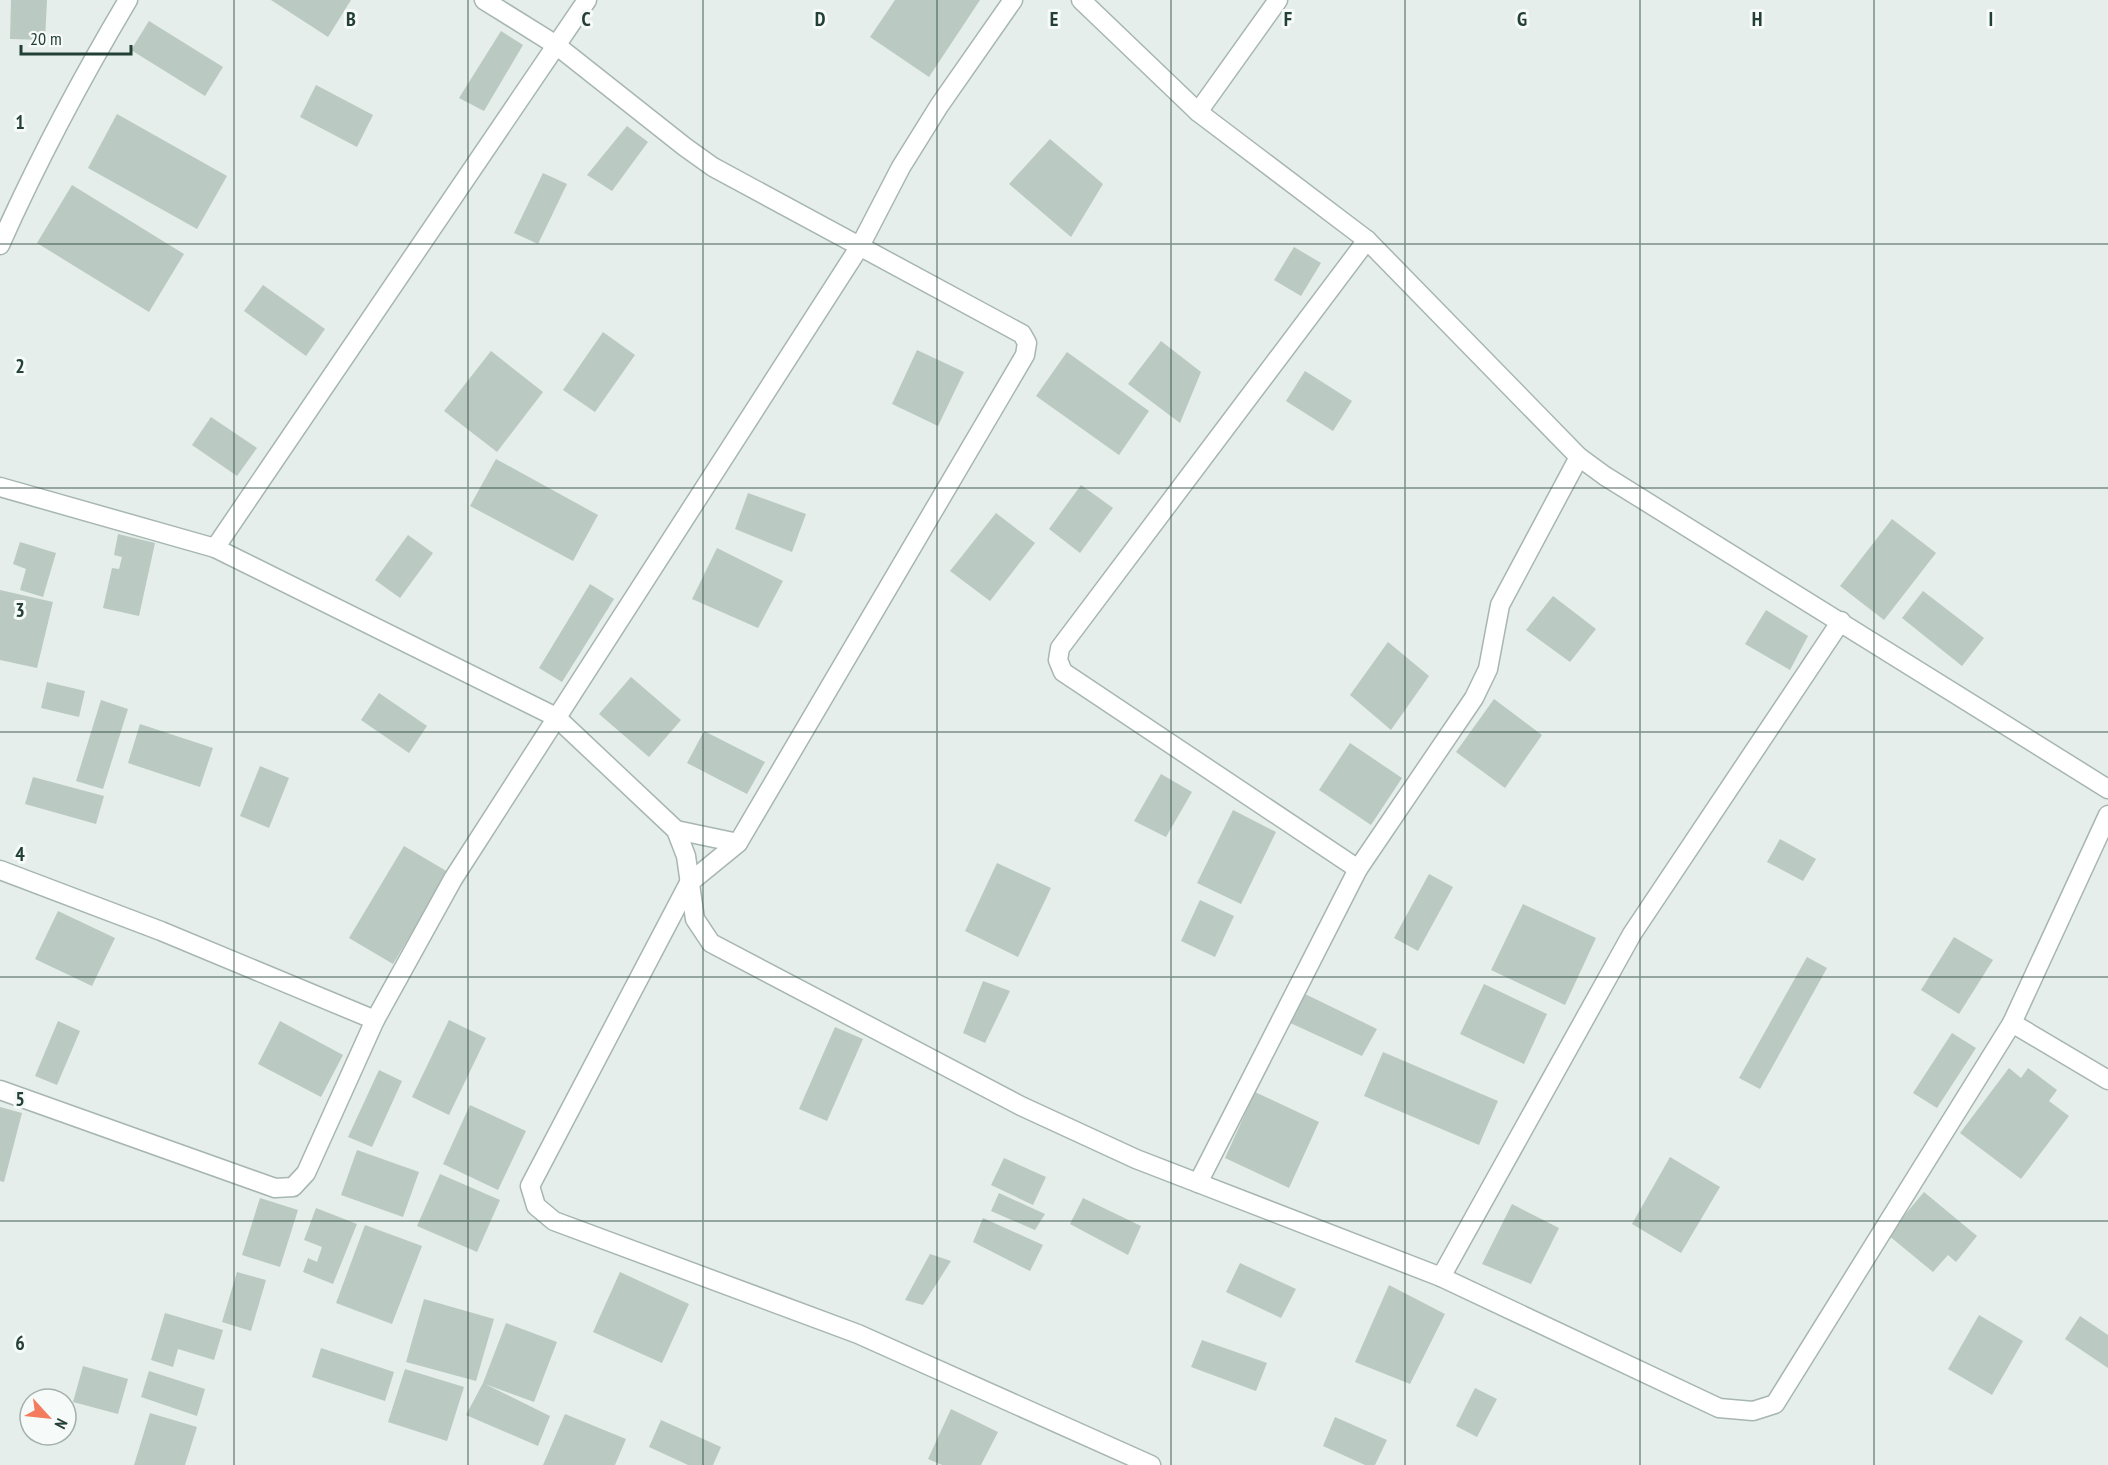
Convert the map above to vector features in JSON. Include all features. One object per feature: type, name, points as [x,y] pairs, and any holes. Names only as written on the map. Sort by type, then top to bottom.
[{"type":"street","points":[[0,245],[33,172],[96,53],[129,0]]},
{"type":"street","points":[[484,0],[556,45],[713,166],[1022,333],[1027,343],[1025,356],[738,843],[689,883],[530,1186],[536,1206],[554,1221],[858,1334],[1151,1465]]},
{"type":"street","points":[[215,548],[587,0]]},
{"type":"street","points":[[0,1090],[275,1188],[293,1186],[306,1173],[375,1020],[453,879],[860,246],[901,167],[939,106],[1013,0]]},
{"type":"street","points":[[1081,0],[1198,112],[1367,240],[1579,457],[1605,476],[2108,789]]},
{"type":"street","points":[[1198,112],[1278,0]]},
{"type":"street","points":[[1358,869],[1063,672],[1058,660],[1060,648],[1367,240]]},
{"type":"street","points":[[1198,1183],[1358,869],[1474,698],[1488,669],[1500,605],[1579,457]]},
{"type":"street","points":[[0,487],[215,548],[556,717],[676,830],[686,856],[695,919],[711,943],[1021,1106],[1136,1159],[1441,1277],[1719,1408],[1753,1411],[1775,1404],[2012,1023],[2108,815]]},
{"type":"street","points":[[1441,1277],[1632,934],[1841,621]]},
{"type":"street","points":[[676,830],[738,843]]},
{"type":"street","points":[[0,870],[161,931],[375,1020]]},
{"type":"street","points":[[2012,1023],[2108,1080]]},
{"type":"building","points":[[11,0],[47,0],[45,40],[10,39]]},
{"type":"building","points":[[271,0],[351,0],[328,37]]},
{"type":"building","points":[[895,0],[980,0],[929,77],[870,37]]},
{"type":"building","points":[[149,21],[223,67],[205,96],[131,50]]},
{"type":"building","points":[[501,31],[523,45],[484,111],[459,98]]},
{"type":"building","points":[[316,85],[373,115],[357,147],[300,117]]},
{"type":"building","points":[[117,114],[227,176],[197,229],[88,168]]},
{"type":"building","points":[[627,126],[648,142],[612,191],[587,175]]},
{"type":"building","points":[[1050,139],[1103,184],[1071,237],[1009,184]]},
{"type":"building","points":[[543,173],[567,184],[538,244],[514,233]]},
{"type":"building","points":[[72,185],[184,254],[149,312],[37,243]]},
{"type":"building","points":[[1294,247],[1321,263],[1301,296],[1274,280]]},
{"type":"building","points":[[263,285],[325,329],[306,356],[244,311]]},
{"type":"building","points":[[603,332],[635,355],[595,412],[563,390]]},
{"type":"building","points":[[1161,341],[1201,372],[1180,423],[1128,384]]},
{"type":"building","points":[[917,350],[964,372],[938,426],[892,404]]},
{"type":"building","points":[[491,351],[543,392],[497,452],[444,411]]},
{"type":"building","points":[[1067,352],[1149,411],[1119,455],[1036,396]]},
{"type":"building","points":[[1305,371],[1352,401],[1333,431],[1286,401]]},
{"type":"building","points":[[211,417],[257,448],[237,476],[192,445]]},
{"type":"building","points":[[496,459],[598,515],[573,561],[470,506]]},
{"type":"building","points":[[1081,485],[1113,508],[1080,553],[1049,529]]},
{"type":"building","points":[[748,493],[806,514],[792,552],[735,529]]},
{"type":"building","points":[[996,513],[1035,543],[990,601],[950,571]]},
{"type":"building","points":[[1892,519],[1936,553],[1884,620],[1840,586]]},
{"type":"building","points":[[118,534],[155,543],[139,616],[103,608],[112,568],[119,569],[122,557],[114,555]]},
{"type":"building","points":[[408,535],[433,553],[400,598],[375,580]]},
{"type":"building","points":[[20,542],[56,553],[43,597],[20,590],[26,569],[13,564]]},
{"type":"building","points":[[717,548],[783,581],[758,628],[692,599]]},
{"type":"building","points":[[590,584],[614,599],[562,682],[539,668]]},
{"type":"building","points":[[0,590],[53,602],[37,668],[0,660]]},
{"type":"building","points":[[1923,591],[1984,638],[1962,666],[1902,618]]},
{"type":"building","points":[[1553,596],[1596,629],[1570,662],[1526,630]]},
{"type":"building","points":[[1766,610],[1808,636],[1790,670],[1745,644]]},
{"type":"building","points":[[1388,642],[1429,676],[1391,730],[1350,695]]},
{"type":"building","points":[[631,677],[681,720],[649,757],[599,714]]},
{"type":"building","points":[[47,682],[85,691],[79,717],[41,708]]},
{"type":"building","points":[[379,693],[427,726],[409,753],[361,720]]},
{"type":"building","points":[[1494,699],[1542,735],[1505,788],[1456,752]]},
{"type":"building","points":[[101,700],[128,709],[103,789],[76,781]]},
{"type":"building","points":[[140,724],[213,748],[200,787],[128,763]]},
{"type":"building","points":[[704,731],[765,762],[747,794],[687,763]]},
{"type":"building","points":[[1350,743],[1402,778],[1371,825],[1319,790]]},
{"type":"building","points":[[260,766],[289,778],[269,828],[240,816]]},
{"type":"building","points":[[1161,774],[1192,792],[1166,837],[1134,821]]},
{"type":"building","points":[[33,777],[104,796],[96,824],[25,804]]},
{"type":"building","points":[[1233,810],[1276,832],[1241,904],[1197,883]]},
{"type":"building","points":[[1780,839],[1816,859],[1803,881],[1767,862]]},
{"type":"building","points":[[404,846],[448,872],[393,964],[349,938]]},
{"type":"building","points":[[997,863],[1051,888],[1018,957],[965,931]]},
{"type":"building","points":[[1429,874],[1453,887],[1418,951],[1394,938]]},
{"type":"building","points":[[1200,900],[1234,916],[1215,957],[1181,941]]},
{"type":"building","points":[[1523,904],[1596,938],[1565,1005],[1491,970]]},
{"type":"building","points":[[58,911],[115,938],[92,986],[35,959]]},
{"type":"building","points":[[1954,937],[1993,960],[1959,1014],[1921,990]]},
{"type":"building","points":[[1807,957],[1827,968],[1760,1089],[1739,1078]]},
{"type":"building","points":[[983,981],[1010,991],[985,1043],[963,1033]]},
{"type":"building","points":[[1484,984],[1547,1014],[1524,1064],[1460,1034]]},
{"type":"building","points":[[1301,992],[1377,1029],[1362,1056],[1286,1021]]},
{"type":"building","points":[[449,1020],[486,1038],[449,1115],[412,1097]]},
{"type":"building","points":[[58,1021],[80,1031],[57,1085],[35,1076]]},
{"type":"building","points":[[280,1021],[343,1055],[321,1097],[258,1064]]},
{"type":"building","points":[[835,1027],[863,1039],[827,1121],[799,1109]]},
{"type":"building","points":[[1952,1033],[1976,1048],[1937,1108],[1913,1093]]},
{"type":"building","points":[[1383,1052],[1498,1101],[1479,1145],[1364,1096]]},
{"type":"building","points":[[2009,1068],[2021,1078],[2028,1068],[2057,1090],[2049,1101],[2069,1116],[2021,1179],[1960,1133]]},
{"type":"building","points":[[379,1070],[402,1081],[372,1147],[348,1137]]},
{"type":"building","points":[[1255,1092],[1319,1122],[1289,1188],[1225,1158]]},
{"type":"building","points":[[470,1105],[526,1131],[498,1190],[443,1164]]},
{"type":"building","points":[[0,1107],[22,1113],[4,1182],[0,1181]]},
{"type":"building","points":[[357,1150],[419,1172],[403,1217],[341,1195]]},
{"type":"building","points":[[1670,1157],[1720,1187],[1681,1253],[1632,1224]]},
{"type":"building","points":[[1004,1158],[1046,1177],[1033,1205],[991,1185]]},
{"type":"building","points":[[440,1174],[500,1200],[477,1252],[417,1226]]},
{"type":"building","points":[[1924,1192],[1977,1236],[1956,1262],[1948,1255],[1933,1272],[1888,1235]]},
{"type":"building","points":[[999,1193],[1045,1214],[1035,1230],[991,1211]]},
{"type":"building","points":[[260,1198],[298,1210],[280,1267],[242,1255]]},
{"type":"building","points":[[1083,1198],[1141,1226],[1128,1255],[1070,1224]]},
{"type":"building","points":[[1512,1204],[1559,1228],[1531,1284],[1482,1264]]},
{"type":"building","points":[[316,1208],[357,1224],[333,1284],[303,1272],[308,1258],[317,1262],[322,1247],[304,1240]]},
{"type":"building","points":[[983,1218],[1043,1245],[1030,1271],[973,1242]]},
{"type":"building","points":[[365,1225],[422,1246],[392,1324],[336,1303]]},
{"type":"building","points":[[930,1254],[951,1261],[923,1305],[905,1300]]},
{"type":"building","points":[[1240,1263],[1296,1289],[1281,1318],[1226,1292]]},
{"type":"building","points":[[237,1272],[266,1280],[251,1331],[222,1322]]},
{"type":"building","points":[[620,1272],[689,1304],[662,1363],[593,1332]]},
{"type":"building","points":[[1389,1285],[1445,1314],[1410,1384],[1355,1362]]},
{"type":"building","points":[[424,1299],[494,1319],[476,1381],[406,1362]]},
{"type":"building","points":[[165,1313],[223,1330],[214,1360],[178,1349],[173,1367],[151,1360]]},
{"type":"building","points":[[1979,1315],[2023,1341],[1992,1395],[1948,1369]]},
{"type":"building","points":[[2080,1316],[2108,1335],[2108,1368],[2065,1339]]},
{"type":"building","points":[[506,1323],[557,1342],[534,1402],[485,1384],[550,1416],[538,1446],[466,1415],[483,1383]]},
{"type":"building","points":[[1202,1340],[1267,1363],[1256,1391],[1191,1367]]},
{"type":"building","points":[[321,1348],[394,1372],[385,1401],[312,1377]]},
{"type":"building","points":[[83,1366],[128,1379],[118,1414],[78,1403],[77,1387]]},
{"type":"building","points":[[405,1369],[464,1387],[447,1441],[388,1422]]},
{"type":"building","points":[[149,1371],[205,1389],[197,1416],[141,1397]]},
{"type":"building","points":[[1475,1388],[1497,1399],[1477,1437],[1456,1426]]},
{"type":"building","points":[[951,1409],[998,1432],[981,1465],[942,1465],[928,1459]]},
{"type":"building","points":[[150,1413],[197,1427],[185,1465],[134,1465]]},
{"type":"building","points":[[565,1414],[626,1439],[615,1465],[543,1465]]},
{"type":"building","points":[[1335,1417],[1387,1440],[1375,1465],[1365,1465],[1323,1446]]},
{"type":"building","points":[[661,1420],[721,1447],[713,1465],[688,1465],[649,1447]]}]
